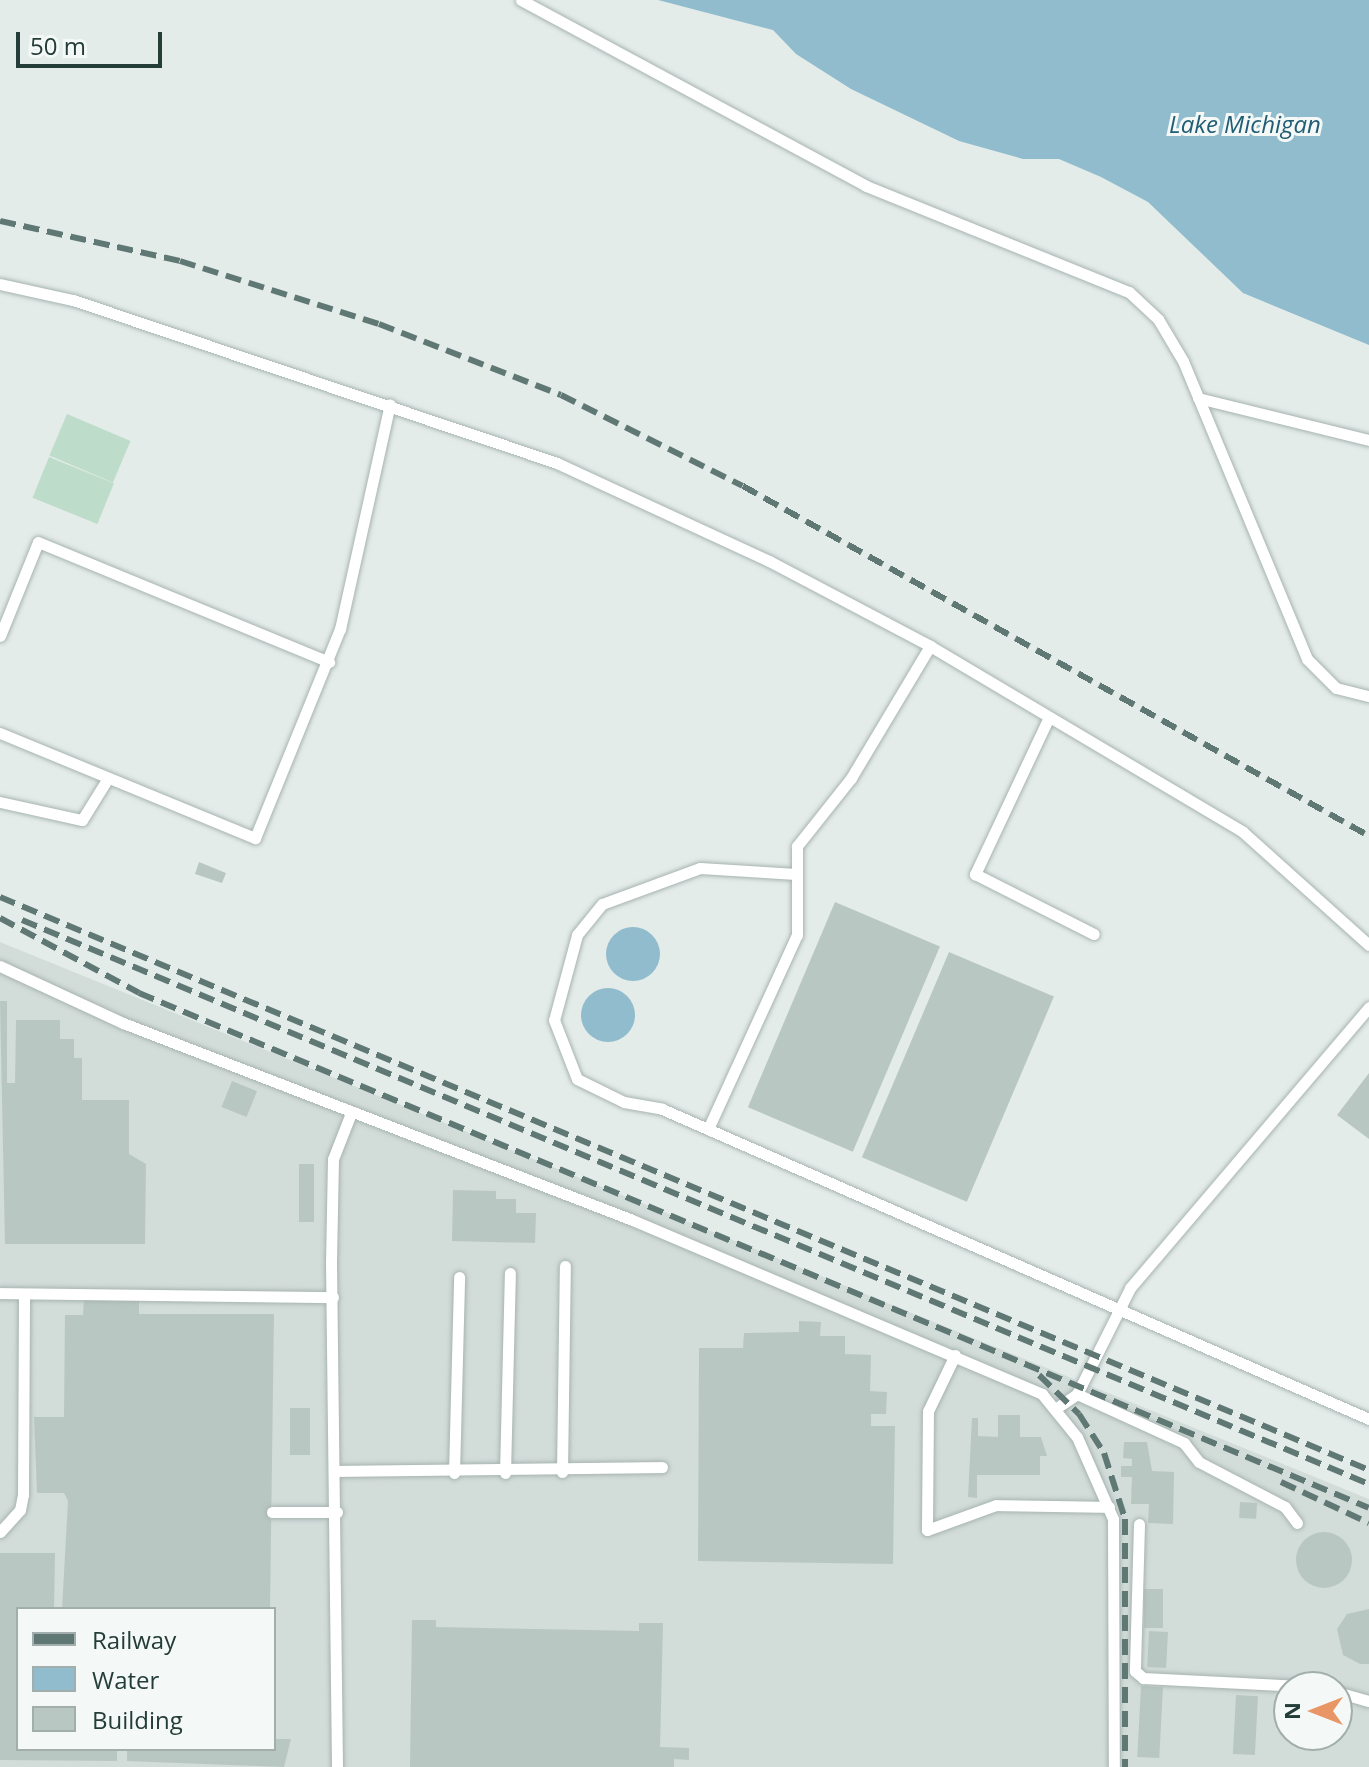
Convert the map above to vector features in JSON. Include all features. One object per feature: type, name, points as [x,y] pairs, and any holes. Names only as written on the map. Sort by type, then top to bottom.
[{"type":"lane","points":[[521,0],[866,186],[1129,292],[1158,319],[1198,398],[1307,659],[1336,688],[1369,696]]},
{"type":"lane","points":[[0,284],[73,300],[390,404],[557,463],[769,561],[930,646],[1243,832],[1369,945]]},
{"type":"lane","points":[[1198,398],[1369,440]]},
{"type":"lane","points":[[0,733],[255,838],[329,662],[390,404]]},
{"type":"lane","points":[[0,636],[38,542],[329,662]]},
{"type":"lane","points":[[708,1129],[797,935],[797,846],[851,778],[930,646]]},
{"type":"lane","points":[[1049,717],[975,874],[1094,934]]},
{"type":"lane","points":[[0,802],[82,820],[108,778]]},
{"type":"lane","points":[[796,874],[732,865],[643,883],[602,904],[577,935],[561,974],[554,1020],[577,1079],[708,1129],[1116,1312],[1369,1419]]},
{"type":"lane","points":[[0,966],[351,1113],[630,1219],[1019,1381],[1055,1409],[1109,1507],[1118,1570],[1114,1767]]},
{"type":"lane","points":[[1055,1409],[1077,1394],[1116,1312],[1369,1007]]},
{"type":"lane","points":[[337,1767],[333,1159],[351,1113]]},
{"type":"lane","points":[[562,1472],[565,1266]]},
{"type":"lane","points":[[505,1473],[510,1273]]},
{"type":"lane","points":[[454,1473],[459,1277]]},
{"type":"lane","points":[[0,1293],[333,1297]]},
{"type":"lane","points":[[0,1532],[20,1510],[23,1494],[24,1294]]},
{"type":"lane","points":[[955,1355],[928,1411],[927,1530],[996,1505],[1109,1507]]},
{"type":"lane","points":[[1077,1394],[1184,1443],[1199,1462],[1285,1507],[1297,1523]]},
{"type":"lane","points":[[337,1471],[505,1473],[662,1467]]},
{"type":"lane","points":[[272,1512],[337,1512]]},
{"type":"lane","points":[[1139,1524],[1135,1671],[1143,1678],[1273,1685]]},
{"type":"shaded area","points":[[0,942],[1369,1499],[1369,1767],[0,1767]]},
{"type":"green space","points":[[67,414],[131,441],[113,482],[49,455]]},
{"type":"green space","points":[[49,457],[114,483],[97,524],[33,498]]},
{"type":"water","name":"Lake Michigan","points":[[658,0],[1369,0],[1369,345],[1243,293],[1148,202],[1101,177],[1059,159],[1023,159],[959,141],[851,89],[796,54],[773,30]]},
{"type":"water","points":[[633,927],[652,935],[660,954],[652,973],[633,981],[614,973],[606,954],[614,935]]},
{"type":"water","points":[[608,988],[627,996],[635,1015],[627,1034],[608,1042],[589,1034],[581,1015],[589,996]]},
{"type":"building","points":[[199,862],[226,873],[222,883],[195,874]]},
{"type":"building","points":[[835,902],[940,947],[853,1152],[748,1107]]},
{"type":"building","points":[[949,952],[1054,997],[967,1202],[862,1157]]},
{"type":"building","points":[[0,1001],[7,1001],[7,1083],[15,1083],[16,1020],[60,1020],[60,1039],[74,1039],[74,1058],[82,1058],[82,1100],[129,1100],[129,1154],[146,1164],[145,1244],[5,1244]]},
{"type":"building","points":[[1369,1073],[1369,1139],[1337,1115]]},
{"type":"building","points":[[232,1081],[257,1091],[247,1117],[222,1107]]},
{"type":"building","points":[[299,1164],[314,1164],[314,1222],[299,1222]]},
{"type":"building","points":[[453,1190],[496,1191],[496,1199],[516,1199],[516,1213],[536,1213],[535,1243],[452,1241]]},
{"type":"building","points":[[84,1298],[139,1298],[139,1314],[274,1314],[270,1607],[62,1607],[68,1501],[64,1493],[37,1493],[34,1417],[64,1417],[65,1315],[83,1315]]},
{"type":"building","points":[[799,1321],[821,1322],[820,1336],[845,1336],[845,1354],[871,1355],[870,1391],[887,1392],[886,1414],[871,1414],[871,1426],[895,1426],[893,1564],[698,1561],[699,1348],[743,1348],[744,1333],[799,1332]]},
{"type":"building","points":[[290,1408],[310,1408],[310,1455],[290,1455]]},
{"type":"building","points":[[998,1415],[1020,1415],[1020,1437],[1041,1437],[1047,1456],[1040,1456],[1040,1475],[977,1475],[977,1498],[968,1497],[972,1418],[978,1418],[978,1436],[998,1437]]},
{"type":"building","points":[[1124,1442],[1147,1442],[1152,1471],[1174,1472],[1173,1524],[1148,1523],[1149,1504],[1131,1504],[1132,1477],[1121,1477],[1121,1466],[1132,1466],[1132,1459],[1123,1458]]},
{"type":"building","points":[[1240,1502],[1257,1503],[1256,1519],[1239,1518]]},
{"type":"building","points":[[1324,1532],[1344,1540],[1352,1560],[1344,1580],[1324,1588],[1304,1580],[1296,1560],[1304,1540]]},
{"type":"building","points":[[0,1553],[55,1553],[54,1607],[16,1607],[16,1751],[117,1751],[117,1761],[0,1760]]},
{"type":"building","points":[[1144,1589],[1163,1589],[1163,1628],[1144,1628]]},
{"type":"building","points":[[1369,1609],[1369,1664],[1360,1664],[1343,1655],[1337,1629],[1347,1614]]},
{"type":"building","points":[[412,1620],[436,1620],[436,1627],[639,1631],[639,1623],[663,1623],[660,1747],[689,1748],[689,1760],[674,1759],[674,1767],[410,1767]]},
{"type":"building","points":[[1149,1631],[1168,1632],[1166,1668],[1147,1667]]},
{"type":"building","points":[[1141,1686],[1163,1687],[1159,1758],[1137,1757]]},
{"type":"building","points":[[1236,1695],[1258,1696],[1255,1755],[1233,1754]]},
{"type":"building","points":[[276,1739],[291,1739],[284,1767],[127,1761],[127,1751],[276,1751]]},
{"type":"railway","points":[[0,221],[180,261],[379,324],[561,395],[743,486],[1369,836]]},
{"type":"railway","points":[[0,897],[1369,1470]]},
{"type":"railway","points":[[0,918],[139,993],[1369,1508]]},
{"type":"railway","points":[[22,920],[1369,1484]]},
{"type":"railway","points":[[1039,1375],[1079,1414],[1104,1453],[1125,1519],[1125,1767]]},
{"type":"railway","points":[[1281,1482],[1369,1523]]}]
